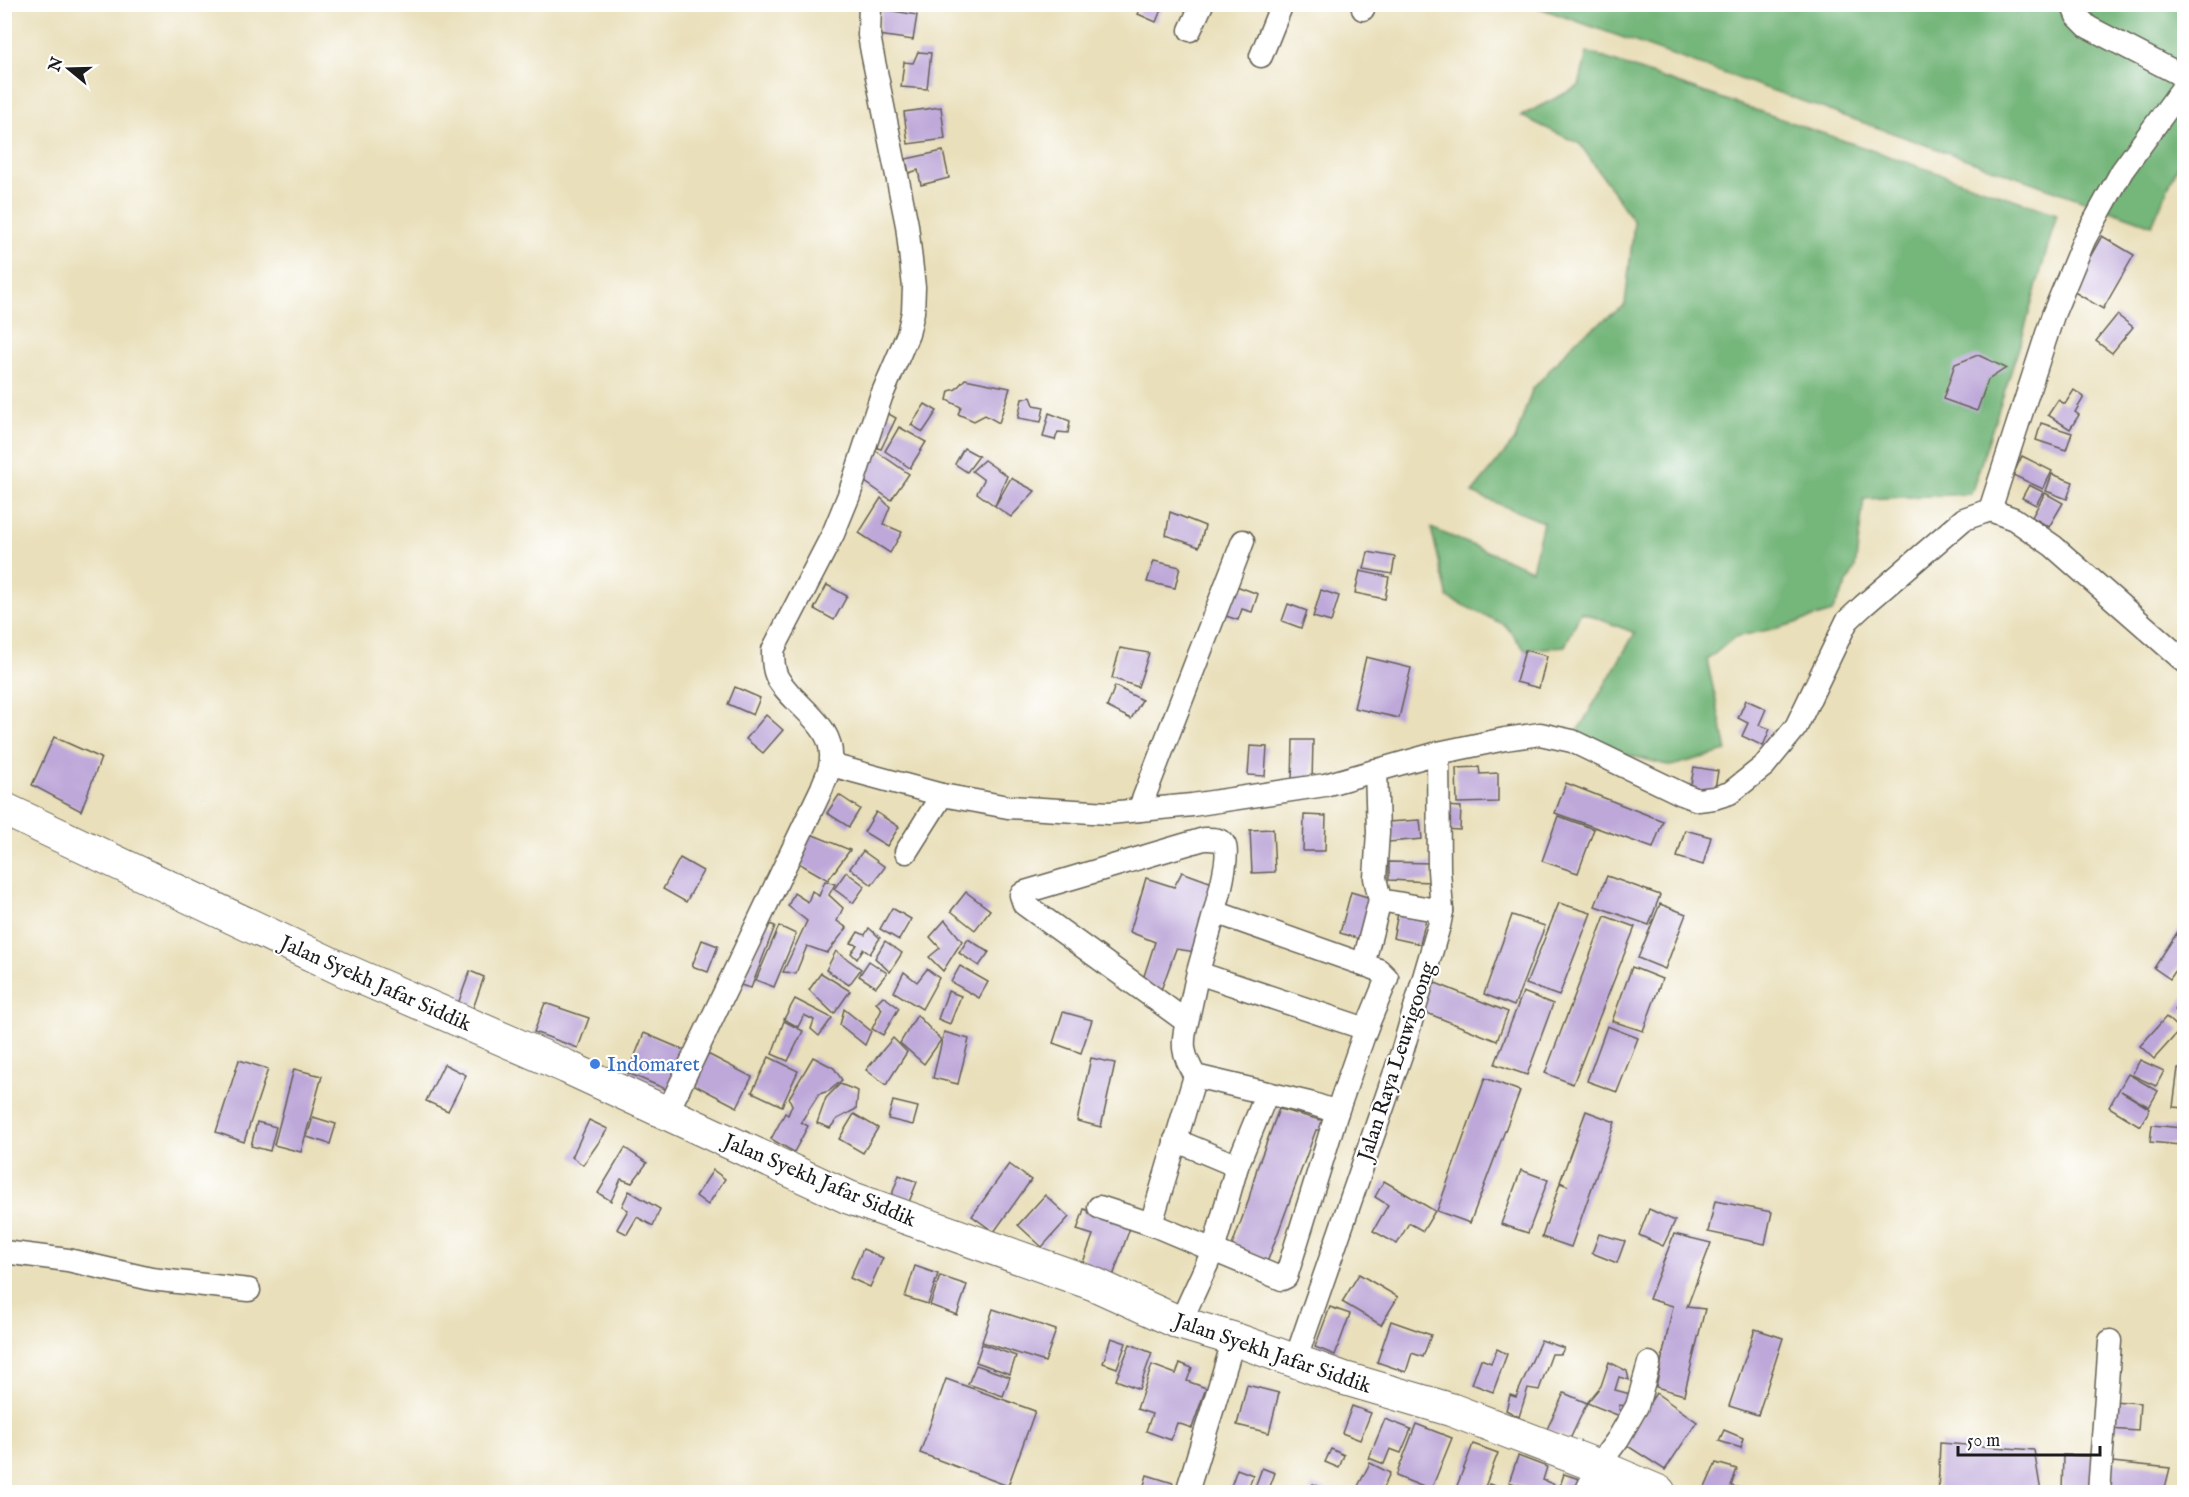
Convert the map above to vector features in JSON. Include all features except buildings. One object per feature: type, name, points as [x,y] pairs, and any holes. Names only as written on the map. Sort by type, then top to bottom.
[{"type":"main road","name":"Jalan Syekh Jafar Siddik","points":[[4,809],[344,970],[667,1113],[848,1197],[1094,1284],[1180,1323],[1234,1339],[1343,1378],[1452,1410],[1592,1479],[1659,1492]]},
{"type":"street","points":[[667,1113],[831,765],[828,739],[810,714],[786,690],[776,676],[773,650],[833,534],[849,495],[881,397],[908,334],[913,312],[914,287],[907,225],[869,35],[870,4]]},
{"type":"street","points":[[1190,30],[1202,4]]},
{"type":"street","points":[[1261,56],[1282,4]]},
{"type":"street","points":[[1990,510],[2054,315],[2084,240],[2122,171],[2184,85],[2179,74],[2139,52],[2097,34],[2078,16],[2072,4]]},
{"type":"street","points":[[831,765],[942,795],[1008,807],[1109,813],[1192,805],[1325,785],[1438,753],[1540,734],[1572,741],[1662,786],[1698,800],[1714,798],[1730,793],[1764,766],[1796,727],[1847,621],[1964,519],[1990,510],[2014,519],[2053,546],[2184,661]]},
{"type":"street","points":[[1138,810],[1243,541]]},
{"type":"street","name":"Jalan Raya Leuwigoong","points":[[1295,1361],[1402,1052],[1442,911],[1439,870],[1438,753]]},
{"type":"street","points":[[1363,965],[1380,900],[1375,878],[1378,832],[1376,770]]},
{"type":"street","points":[[906,852],[942,795]]},
{"type":"street","points":[[1151,1224],[1195,1076],[1183,1052],[1187,1022],[1215,912],[1226,858],[1226,846],[1215,839],[1204,839],[1021,895],[1024,904],[1187,1022]]},
{"type":"street","points":[[1380,900],[1442,911]]},
{"type":"street","points":[[1099,1207],[1151,1224],[1282,1279],[1285,1278],[1337,1112],[1366,1029],[1387,981],[1383,972],[1215,912]]},
{"type":"street","points":[[1198,974],[1366,1029]]},
{"type":"street","points":[[1195,1076],[1313,1104],[1337,1112]]},
{"type":"street","points":[[1180,1323],[1214,1251],[1237,1166],[1267,1093]]},
{"type":"street","points":[[1175,1140],[1237,1166]]},
{"type":"street","points":[[4,1252],[68,1260],[151,1279],[249,1290]]},
{"type":"street","points":[[1187,1492],[1234,1339]]},
{"type":"street","points":[[2098,1492],[2110,1341]]},
{"type":"street","points":[[1592,1479],[1637,1406],[1649,1363]]},
{"type":"green space","points":[[1531,5],[2184,5],[2184,151],[2152,225]]},
{"type":"green space","points":[[1587,52],[2057,214],[2022,338],[1971,494],[1864,499],[1855,568],[1832,612],[1782,627],[1735,637],[1707,660],[1727,751],[1671,766],[1572,741],[1635,633],[1581,612],[1565,646],[1525,650],[1505,625],[1448,598],[1431,528],[1532,570],[1543,522],[1472,493],[1515,440],[1532,390],[1576,340],[1625,305],[1634,222],[1580,144],[1521,116],[1579,86]]},
{"type":"place","name":"Indomaret","points":[[595,1064]]}]
